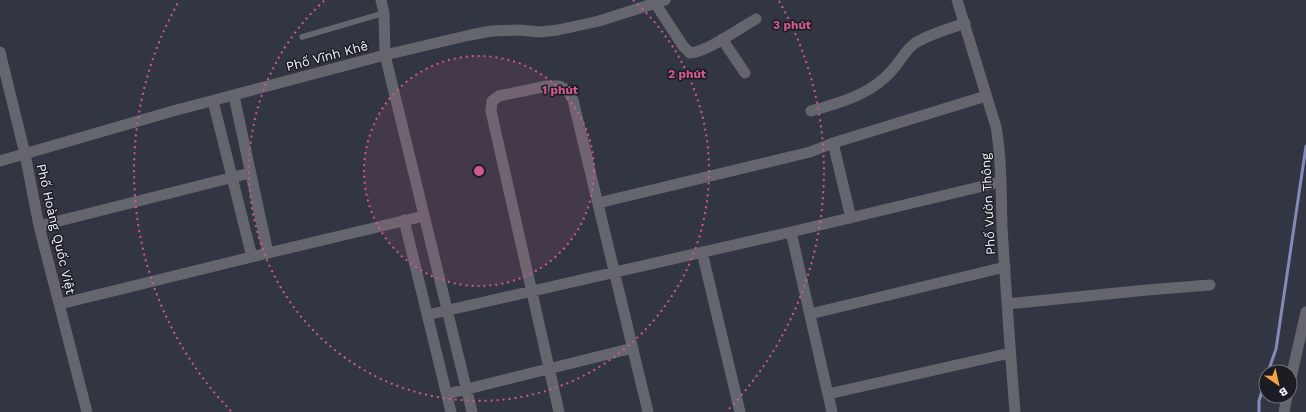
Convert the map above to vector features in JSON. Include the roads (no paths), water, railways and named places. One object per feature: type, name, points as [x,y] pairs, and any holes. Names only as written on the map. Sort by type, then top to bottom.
[{"type":"street","points":[[381,0],[384,13],[385,55],[472,412]]},
{"type":"street","name":"Phố Vườn Thông","points":[[957,0],[996,127],[1000,148],[1000,182],[1007,304],[1016,412]]},
{"type":"street","points":[[660,2],[683,46],[690,53],[694,53],[756,19]]},
{"type":"street","name":"Phố Vĩnh Khê","points":[[0,161],[213,101],[385,55],[492,31],[519,30],[539,32],[558,30],[599,21],[660,2]]},
{"type":"street","points":[[811,111],[860,96],[874,87],[894,69],[903,55],[915,44],[965,23]]},
{"type":"street","points":[[722,38],[745,73]]},
{"type":"street","name":"Phố Hoàng Quốc Việt","points":[[0,52],[3,76],[25,154],[39,226],[87,412]]},
{"type":"street","points":[[559,412],[491,111],[492,101],[499,96],[547,86],[559,86],[567,90],[573,100],[648,412]]},
{"type":"street","points":[[234,96],[268,253]]},
{"type":"street","points":[[598,203],[810,152],[833,143],[986,96]]},
{"type":"street","points":[[213,101],[252,257]]},
{"type":"street","points":[[833,143],[851,218]]},
{"type":"street","points":[[39,226],[250,173]]},
{"type":"street","points":[[427,315],[791,232],[1000,182]]},
{"type":"street","points":[[60,304],[424,216]]},
{"type":"street","points":[[404,220],[451,412]]},
{"type":"street","points":[[791,232],[832,412]]},
{"type":"street","points":[[702,252],[740,412]]},
{"type":"street","points":[[810,314],[1005,267]]},
{"type":"street","points":[[1007,304],[1210,285]]},
{"type":"street","points":[[1294,364],[1306,312]]},
{"type":"street","points":[[447,394],[633,348]]},
{"type":"street","points":[[828,394],[1010,353]]},
{"type":"lane","points":[[302,37],[384,13]]},
{"type":"waterway","points":[[1271,364],[1276,349],[1306,146]]},
{"type":"waterway","points":[[1259,404],[1259,412]]}]
